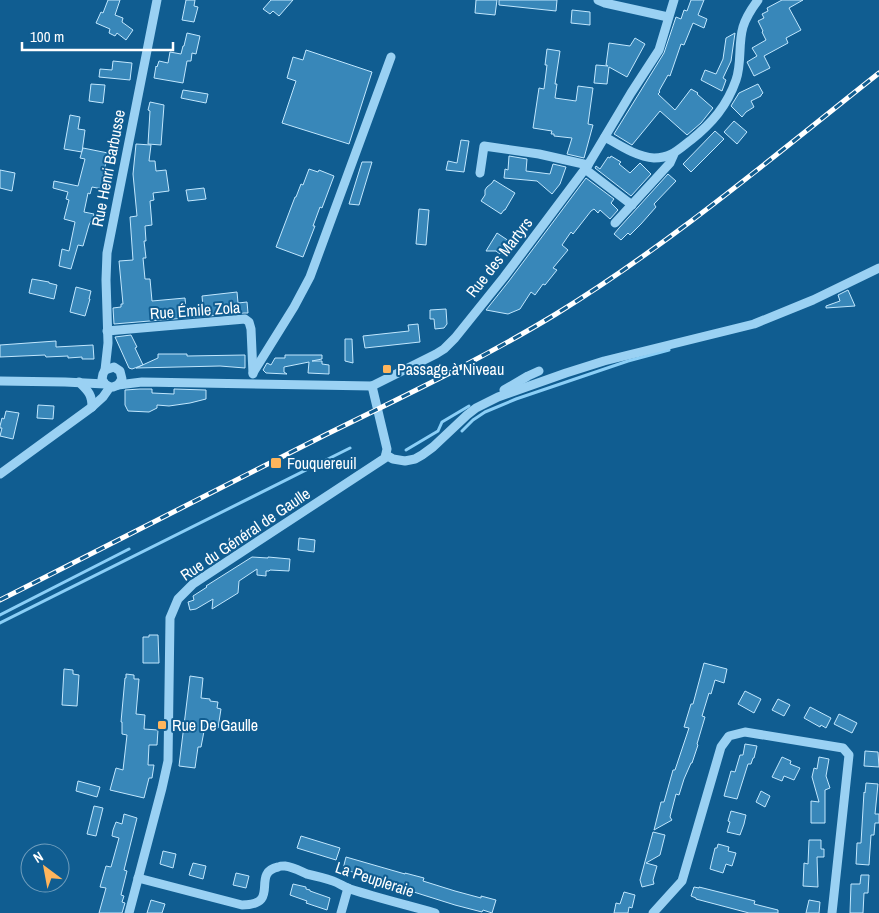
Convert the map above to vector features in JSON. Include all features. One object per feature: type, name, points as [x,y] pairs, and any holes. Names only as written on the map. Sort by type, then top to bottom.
[{"type":"street","name":"Rue Henri Barbusse","points":[[108,380],[106,253],[157,0]]},
{"type":"street","points":[[598,0],[668,17]]},
{"type":"street","name":"Rue des Martyrs","points":[[245,384],[372,386],[436,354],[451,342],[504,277],[586,167],[659,50],[674,0]]},
{"type":"street","points":[[605,137],[640,155],[651,158],[663,158],[674,154],[706,128],[730,95],[737,78],[742,28],[748,14],[758,0]]},
{"type":"street","points":[[108,380],[245,384],[294,307],[310,278],[391,57]]},
{"type":"street","points":[[480,173],[484,146],[539,154],[586,167],[632,205]]},
{"type":"street","points":[[615,223],[670,164],[674,154]]},
{"type":"street","points":[[490,400],[575,370],[668,344],[754,324],[813,300],[879,268]]},
{"type":"street","name":"Rue Émile Zola","points":[[107,331],[245,319],[249,322],[251,329],[253,373]]},
{"type":"street","name":"Rue Henri Barbusse","points":[[108,343],[112,357],[120,372]]},
{"type":"street","points":[[0,474],[103,397],[114,368],[142,382]]},
{"type":"street","points":[[372,386],[387,449],[386,455],[400,461],[405,461],[415,459],[433,448],[466,415],[502,391],[539,371]]},
{"type":"street","points":[[0,381],[78,382],[122,379],[120,372]]},
{"type":"street","points":[[78,382],[89,391],[92,407]]},
{"type":"street","name":"Rue du Général de Gaulle","points":[[129,913],[168,761],[170,618],[178,600],[193,584],[383,459],[386,455]]},
{"type":"street","points":[[653,913],[682,881],[721,747],[729,736],[745,732],[843,748],[849,756],[832,913]]},
{"type":"street","name":"La Peupleraie","points":[[138,878],[242,905],[250,905],[257,903],[263,898],[265,892],[264,879],[267,874],[278,866],[286,866],[334,881],[348,888],[434,913]]},
{"type":"street","points":[[341,913],[348,888]]},
{"type":"building","points":[[108,0],[120,0],[115,15],[123,18],[122,22],[133,30],[126,40],[117,33],[115,36],[109,33],[110,29],[96,23],[101,12],[103,13]]},
{"type":"building","points":[[186,0],[195,0],[194,6],[198,7],[194,22],[182,20]]},
{"type":"building","points":[[271,0],[293,0],[279,16],[273,11],[270,14],[263,9]]},
{"type":"building","points":[[476,0],[497,0],[495,15],[475,13]]},
{"type":"building","points":[[499,0],[557,0],[556,11],[499,5]]},
{"type":"building","points":[[691,0],[704,0],[698,15],[707,19],[704,28],[693,23],[684,45],[681,44],[670,76],[668,75],[658,94],[675,110],[691,89],[698,93],[713,108],[701,123],[687,135],[660,111],[632,145],[614,134],[664,53],[676,17],[681,19],[684,10],[687,11]]},
{"type":"building","points":[[782,0],[803,0],[789,8],[801,30],[786,38],[788,43],[764,56],[770,68],[754,76],[747,62],[757,56],[752,48],[766,40],[758,21],[764,18],[762,14],[768,11],[767,8]]},
{"type":"building","points":[[572,10],[590,12],[590,25],[571,23]]},
{"type":"building","points":[[187,33],[200,36],[196,54],[192,53],[191,61],[187,61],[183,83],[154,78],[159,61],[168,63],[170,52],[181,54]]},
{"type":"building","points":[[735,33],[731,61],[723,78],[726,80],[722,91],[701,80],[705,70],[716,74],[723,59],[726,38]]},
{"type":"building","points":[[635,38],[645,44],[627,77],[609,67],[607,84],[594,83],[596,65],[608,66],[606,65],[609,43],[630,46]]},
{"type":"building","points":[[547,49],[560,51],[555,98],[576,101],[578,86],[593,88],[588,124],[593,125],[584,158],[567,154],[572,138],[554,136],[554,134],[551,134],[552,131],[533,128],[539,88],[544,89]]},
{"type":"building","points":[[306,50],[372,72],[349,144],[282,123],[296,81],[287,78],[293,57],[303,60]]},
{"type":"building","points":[[113,61],[132,63],[130,80],[99,77],[100,69],[112,70]]},
{"type":"building","points":[[91,84],[105,85],[103,103],[89,101]]},
{"type":"building","points":[[758,84],[763,93],[751,101],[754,107],[742,117],[731,106],[739,93]]},
{"type":"building","points":[[183,90],[208,94],[206,103],[181,98]]},
{"type":"building","points":[[150,102],[164,105],[161,145],[148,144],[150,111],[148,110]]},
{"type":"building","points":[[70,115],[80,117],[78,129],[85,130],[82,152],[64,149]]},
{"type":"building","points":[[734,121],[747,132],[737,144],[724,132]]},
{"type":"building","points":[[715,131],[724,139],[691,172],[683,164]]},
{"type":"building","points":[[461,140],[469,141],[464,172],[446,170],[448,161],[457,163]]},
{"type":"building","points":[[136,144],[151,145],[149,161],[155,161],[156,171],[166,170],[169,191],[153,193],[154,200],[150,201],[152,225],[145,226],[146,258],[143,258],[145,279],[150,279],[152,301],[185,298],[186,309],[203,307],[202,296],[237,292],[238,303],[247,302],[248,313],[114,324],[113,308],[121,307],[121,304],[123,304],[119,261],[133,260],[130,217],[137,216],[133,174]]},
{"type":"building","points":[[83,148],[108,153],[103,176],[110,178],[108,190],[92,187],[90,194],[88,193],[84,212],[94,214],[83,246],[78,245],[71,269],[59,266],[62,249],[69,251],[75,222],[64,219],[69,200],[66,199],[68,192],[53,188],[54,181],[78,186],[85,159],[80,158]]},
{"type":"building","points":[[509,156],[527,159],[526,171],[550,174],[553,164],[566,167],[560,184],[552,194],[537,181],[504,178],[505,169],[508,170]]},
{"type":"building","points":[[611,156],[621,162],[619,164],[630,173],[640,163],[651,174],[631,196],[595,168],[596,166],[600,169],[608,157],[610,158]]},
{"type":"building","points":[[362,162],[372,162],[359,205],[349,204]]},
{"type":"building","points":[[309,169],[318,172],[319,170],[334,176],[322,208],[320,207],[303,257],[276,247],[295,197],[301,184],[303,185]]},
{"type":"building","points":[[0,170],[15,173],[12,191],[0,188]]},
{"type":"building","points":[[668,174],[676,181],[654,204],[656,207],[641,224],[630,235],[628,233],[621,240],[614,234]]},
{"type":"building","points":[[586,178],[614,199],[611,203],[618,210],[610,219],[600,210],[598,213],[594,209],[591,211],[573,234],[571,232],[562,245],[568,250],[553,268],[557,270],[535,295],[531,292],[520,309],[508,314],[486,310],[509,281]]},
{"type":"building","points":[[494,180],[515,193],[501,214],[481,201],[485,195],[485,190]]},
{"type":"building","points":[[204,188],[206,199],[188,201],[186,190]]},
{"type":"building","points":[[419,209],[429,210],[426,245],[416,244]]},
{"type":"building","points":[[497,233],[509,241],[500,254],[496,251],[486,251]]},
{"type":"building","points":[[32,279],[57,285],[54,299],[29,293]]},
{"type":"building","points":[[76,287],[91,291],[85,316],[70,312]]},
{"type":"building","points":[[848,290],[855,306],[826,308],[826,306],[840,301],[838,295]]},
{"type":"building","points":[[446,309],[447,324],[444,328],[435,329],[434,319],[430,319],[430,310]]},
{"type":"building","points":[[418,324],[420,342],[365,348],[363,336],[409,331],[408,325]]},
{"type":"building","points":[[131,335],[143,365],[132,369],[129,368],[115,337]]},
{"type":"building","points":[[345,339],[352,339],[353,363],[345,361]]},
{"type":"building","points":[[56,341],[56,347],[93,345],[94,359],[82,359],[82,357],[68,358],[68,356],[46,357],[45,355],[0,357],[0,345]]},
{"type":"building","points":[[158,354],[187,354],[187,356],[245,355],[245,368],[220,366],[136,368],[158,358]]},
{"type":"building","points":[[285,355],[322,355],[322,359],[312,361],[322,361],[322,364],[329,365],[329,374],[308,373],[309,362],[284,367],[284,372],[287,374],[266,373],[263,370],[267,363],[271,365],[275,358],[285,358]]},
{"type":"building","points":[[152,389],[152,393],[174,394],[174,389],[206,390],[206,399],[169,406],[157,405],[157,408],[149,412],[128,411],[125,405],[125,390]]},
{"type":"building","points":[[38,405],[54,406],[53,419],[37,418]]},
{"type":"building","points":[[6,411],[19,413],[13,439],[0,436],[2,428],[0,426]]},
{"type":"building","points":[[299,538],[315,540],[314,552],[298,550]]},
{"type":"building","points":[[252,557],[290,559],[289,571],[270,570],[266,571],[266,576],[257,575],[257,569],[239,581],[238,593],[212,609],[213,599],[196,609],[190,610],[188,602],[194,600],[193,596]]},
{"type":"building","points":[[149,635],[158,635],[159,663],[143,663],[143,637],[149,637]]},
{"type":"building","points":[[704,663],[727,669],[724,683],[715,680],[711,694],[709,693],[702,716],[705,717],[698,745],[679,795],[676,794],[670,817],[672,820],[654,830],[661,802],[664,802],[673,770],[675,770],[689,728],[684,727],[691,704],[693,704]]},
{"type":"building","points":[[64,669],[73,670],[73,674],[79,675],[77,706],[62,705]]},
{"type":"building","points":[[126,674],[134,675],[134,679],[139,679],[136,714],[145,715],[144,729],[158,730],[157,745],[149,745],[148,765],[154,765],[152,778],[149,778],[144,798],[110,790],[116,768],[123,770],[127,735],[122,734],[121,722]]},
{"type":"building","points":[[190,676],[203,678],[201,698],[218,702],[217,708],[221,709],[218,728],[205,726],[201,747],[198,747],[195,768],[179,766]]},
{"type":"building","points":[[745,691],[761,699],[754,713],[738,704]]},
{"type":"building","points":[[778,699],[790,705],[784,716],[772,710]]},
{"type":"building","points":[[810,707],[831,718],[826,728],[821,725],[820,727],[804,718]]},
{"type":"building","points":[[839,714],[857,723],[852,733],[834,724]]},
{"type":"building","points":[[745,744],[757,746],[754,758],[751,764],[748,764],[737,799],[724,796],[731,771],[735,772],[740,755],[743,755]]},
{"type":"building","points":[[865,751],[878,752],[879,767],[864,766]]},
{"type":"building","points":[[782,757],[791,761],[790,764],[800,768],[794,780],[784,776],[782,781],[772,777]]},
{"type":"building","points":[[819,757],[829,759],[826,776],[830,788],[825,790],[825,823],[811,823],[811,801],[819,802],[812,777],[814,768],[817,769]]},
{"type":"building","points":[[78,781],[100,787],[97,797],[76,791]]},
{"type":"building","points":[[866,783],[878,784],[875,814],[879,814],[879,823],[875,823],[874,835],[871,835],[869,865],[856,864],[857,843],[861,843]]},
{"type":"building","points":[[761,791],[770,796],[765,807],[756,802]]},
{"type":"building","points":[[94,806],[103,808],[96,836],[87,834]]},
{"type":"building","points":[[731,811],[746,815],[740,835],[727,832]]},
{"type":"building","points":[[124,814],[137,818],[124,870],[127,871],[121,895],[124,896],[122,902],[125,903],[122,913],[99,913],[106,888],[100,887],[106,866],[111,867],[119,838],[112,836],[113,830],[116,822],[122,824]]},
{"type":"building","points":[[653,832],[665,835],[660,855],[646,863],[657,866],[653,880],[654,884],[642,887],[640,880]]},
{"type":"building","points":[[301,836],[340,848],[336,860],[297,848]]},
{"type":"building","points":[[809,840],[821,840],[821,849],[824,849],[824,857],[817,857],[818,887],[803,886],[804,863],[808,864]]},
{"type":"building","points":[[718,844],[729,847],[728,851],[736,853],[732,866],[726,864],[723,873],[710,869],[715,848],[717,848]]},
{"type":"building","points":[[163,851],[176,854],[173,868],[160,864]]},
{"type":"building","points":[[346,857],[424,878],[423,881],[455,891],[496,900],[492,913],[455,905],[343,869]]},
{"type":"building","points":[[193,863],[206,866],[203,879],[189,875]]},
{"type":"building","points":[[236,873],[249,876],[246,888],[233,885]]},
{"type":"building","points":[[861,875],[869,875],[868,893],[864,893],[863,913],[850,913],[851,884],[860,884]]},
{"type":"building","points":[[293,884],[306,887],[310,891],[330,898],[327,910],[290,895]]},
{"type":"building","points":[[694,887],[755,901],[754,904],[778,910],[778,913],[749,913],[696,899],[691,896]]},
{"type":"building","points":[[624,892],[635,895],[632,908],[629,907],[628,913],[614,913],[616,903],[620,904]]},
{"type":"building","points":[[151,900],[165,904],[162,913],[147,913]]},
{"type":"building","points":[[809,900],[820,902],[819,913],[806,913]]},
{"type":"waterway","points":[[462,431],[485,412],[516,399],[628,361],[669,350]]},
{"type":"waterway","points":[[406,450],[438,431],[442,422],[469,406]]},
{"type":"waterway","points":[[0,623],[350,448]]},
{"type":"waterway","points":[[0,615],[129,549]]},
{"type":"railway","points":[[0,600],[443,377],[556,314],[681,229],[879,73]]},
{"type":"place","name":"Passage à Niveau","points":[[387,369]]},
{"type":"place","name":"Fouquereuil","points":[[276,463]]},
{"type":"place","name":"Rue De Gaulle","points":[[162,725]]}]
